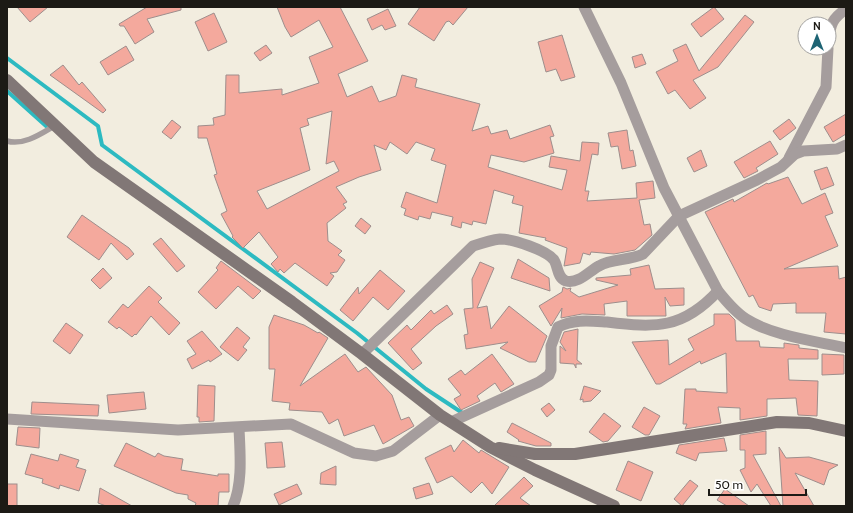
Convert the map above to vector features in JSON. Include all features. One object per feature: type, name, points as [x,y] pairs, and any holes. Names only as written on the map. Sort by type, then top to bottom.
[{"type":"main road","points":[[7,80],[94,162],[362,354],[440,415],[490,447],[535,470],[614,506]]},
{"type":"main road","points":[[490,447],[535,454],[575,454],[776,422],[809,423],[846,431]]},
{"type":"street","points":[[584,7],[621,83],[664,188],[718,291],[728,304],[746,320],[772,331],[846,348]]},
{"type":"street","points":[[835,16],[846,9]]},
{"type":"street","points":[[362,354],[473,246],[489,241],[511,240],[549,256],[554,261],[561,278],[574,281],[605,263],[636,257],[643,254],[679,216],[757,180],[781,167],[788,159],[826,87],[828,56]]},
{"type":"street","points":[[788,159],[803,151],[838,149],[846,145]]},
{"type":"street","points":[[451,422],[528,388],[549,375],[551,370],[551,346],[558,327],[565,324],[584,321],[639,326],[658,326],[672,323],[686,317],[704,306],[718,291]]},
{"type":"street","points":[[7,419],[178,430],[239,428],[291,424],[354,453],[376,456],[393,451],[440,415]]},
{"type":"street","points":[[233,506],[236,499],[240,470],[239,428]]},
{"type":"lane","points":[[7,141],[15,143],[38,136],[56,125]]},
{"type":"building","points":[[17,7],[48,7],[30,22]]},
{"type":"building","points":[[147,7],[181,7],[181,10],[147,19],[154,32],[135,44],[124,26],[120,26],[119,24]]},
{"type":"building","points":[[277,7],[340,7],[368,61],[338,74],[347,97],[372,86],[379,102],[396,96],[402,75],[417,79],[415,87],[480,104],[472,131],[488,126],[491,134],[507,130],[510,139],[550,125],[554,136],[550,137],[554,153],[524,162],[491,155],[488,167],[562,190],[567,170],[549,167],[551,156],[580,161],[582,142],[599,143],[598,155],[592,154],[585,191],[589,191],[587,201],[637,198],[636,183],[653,181],[655,198],[639,200],[644,225],[650,224],[652,235],[635,250],[614,254],[591,252],[590,255],[583,253],[580,263],[564,266],[567,248],[545,240],[546,238],[519,233],[523,206],[512,203],[514,196],[494,190],[486,224],[473,221],[472,225],[462,222],[461,228],[451,225],[453,217],[432,212],[430,219],[419,216],[418,220],[404,215],[406,209],[401,207],[406,192],[437,203],[446,165],[431,160],[435,149],[416,142],[407,154],[390,142],[386,150],[374,145],[381,170],[359,177],[336,187],[347,202],[343,204],[346,208],[327,223],[328,241],[342,251],[338,255],[345,260],[337,272],[330,273],[334,276],[327,286],[295,263],[284,273],[280,269],[278,272],[271,264],[278,257],[259,232],[243,248],[232,237],[233,236],[221,214],[227,211],[214,175],[217,174],[207,138],[198,138],[198,126],[214,125],[213,118],[225,115],[226,75],[239,75],[239,93],[282,89],[282,95],[319,83],[309,57],[333,47],[319,20],[291,37],[285,27]],"holes":[[[332,111],[326,164],[334,161],[339,171],[267,209],[257,191],[310,170],[300,128],[309,125],[307,119]]]},
{"type":"building","points":[[420,7],[468,7],[453,25],[449,21],[446,22],[434,41],[408,24]]},
{"type":"building","points":[[714,7],[724,19],[701,37],[691,24]]},
{"type":"building","points":[[388,9],[396,26],[385,30],[382,25],[372,30],[367,19]]},
{"type":"building","points":[[214,13],[227,42],[208,51],[195,22]]},
{"type":"building","points":[[745,15],[754,22],[718,67],[693,80],[706,98],[690,109],[675,90],[668,94],[656,72],[678,61],[673,50],[686,44],[699,71]]},
{"type":"building","points":[[562,35],[575,77],[561,81],[556,69],[546,72],[538,42]]},
{"type":"building","points":[[266,45],[272,53],[260,61],[254,53]]},
{"type":"building","points":[[126,46],[134,60],[108,75],[100,62]]},
{"type":"building","points":[[642,54],[646,64],[635,68],[632,57]]},
{"type":"building","points":[[63,65],[79,85],[82,82],[106,110],[103,113],[50,75]]},
{"type":"building","points":[[846,114],[846,134],[833,142],[824,127]]},
{"type":"building","points":[[789,119],[796,128],[780,140],[773,131]]},
{"type":"building","points":[[172,120],[181,127],[171,139],[162,132]]},
{"type":"building","points":[[627,130],[630,151],[633,150],[636,166],[622,169],[618,146],[611,147],[608,133]]},
{"type":"building","points":[[770,141],[778,154],[756,168],[758,171],[744,178],[734,162]]},
{"type":"building","points":[[701,150],[707,166],[694,172],[687,158]]},
{"type":"building","points":[[827,167],[834,185],[821,190],[814,171]]},
{"type":"building","points":[[788,177],[802,204],[825,193],[833,213],[825,216],[838,246],[784,269],[838,266],[839,279],[846,277],[846,334],[824,332],[826,313],[796,313],[796,303],[773,304],[771,311],[759,307],[753,295],[749,297],[705,212],[733,199],[734,202],[767,183],[768,184]]},
{"type":"building","points":[[82,215],[129,248],[134,254],[127,260],[111,243],[99,260],[67,237]]},
{"type":"building","points":[[361,218],[371,226],[365,234],[355,226]]},
{"type":"building","points":[[161,238],[185,266],[177,272],[153,244]]},
{"type":"building","points":[[518,259],[549,278],[550,291],[511,278]]},
{"type":"building","points":[[221,261],[261,291],[253,299],[238,286],[216,309],[198,292],[218,270],[216,268]]},
{"type":"building","points":[[480,262],[494,268],[477,308],[487,306],[491,329],[509,306],[547,336],[536,362],[529,362],[500,348],[508,342],[466,349],[464,335],[468,334],[464,309],[473,308],[472,279]]},
{"type":"building","points":[[649,265],[655,289],[684,288],[684,305],[670,306],[665,297],[666,316],[627,316],[627,301],[604,304],[605,315],[582,314],[561,318],[562,308],[551,326],[539,306],[562,292],[563,287],[567,289],[571,288],[570,291],[579,297],[618,285],[596,280],[596,278],[631,275],[630,269]]},
{"type":"building","points":[[103,268],[112,278],[100,289],[91,280]]},
{"type":"building","points":[[380,270],[405,291],[388,310],[373,297],[353,321],[340,310],[358,287],[359,294]]},
{"type":"building","points":[[149,286],[162,298],[158,302],[180,323],[169,335],[151,316],[136,335],[135,334],[132,337],[119,327],[117,329],[108,322],[123,304],[128,308]]},
{"type":"building","points":[[447,305],[453,314],[436,326],[411,349],[422,363],[413,370],[388,343],[407,325],[411,330],[431,310],[434,314]]},
{"type":"building","points":[[714,314],[729,314],[735,320],[736,341],[759,341],[760,347],[784,348],[784,343],[799,345],[799,348],[818,350],[818,359],[788,359],[789,380],[818,381],[817,416],[798,415],[796,398],[767,399],[767,416],[740,420],[740,408],[718,407],[721,423],[685,429],[687,424],[683,424],[685,389],[727,393],[726,353],[701,364],[700,361],[660,384],[656,384],[632,342],[668,340],[669,365],[694,350],[688,339],[714,325]]},
{"type":"building","points":[[274,315],[304,325],[328,338],[300,386],[345,354],[358,372],[366,367],[392,395],[401,420],[409,417],[414,426],[383,444],[374,425],[344,436],[338,419],[329,424],[322,412],[289,410],[290,403],[272,401],[275,369],[269,369],[269,327]]},
{"type":"building","points":[[66,323],[83,335],[70,354],[53,341]]},
{"type":"building","points":[[237,327],[250,338],[243,347],[247,350],[238,361],[220,347]]},
{"type":"building","points":[[578,329],[577,360],[582,364],[576,364],[576,368],[574,364],[560,363],[560,346],[566,351],[560,342],[564,332]]},
{"type":"building","points":[[202,331],[222,354],[210,362],[209,360],[192,369],[187,359],[196,354],[187,341]]},
{"type":"building","points":[[492,354],[514,384],[501,392],[495,383],[477,396],[480,401],[461,410],[454,399],[461,395],[448,379],[461,370],[465,375]]},
{"type":"building","points":[[822,354],[844,355],[844,374],[822,375]]},
{"type":"building","points":[[198,385],[215,386],[214,421],[199,422],[199,417],[197,417]]},
{"type":"building","points":[[584,386],[601,391],[591,401],[583,402],[583,399],[580,400]]},
{"type":"building","points":[[144,392],[146,409],[109,413],[107,395]]},
{"type":"building","points":[[32,402],[99,405],[98,416],[31,414]]},
{"type":"building","points":[[549,403],[555,410],[547,417],[541,409]]},
{"type":"building","points":[[644,407],[660,416],[649,435],[645,435],[632,427]]},
{"type":"building","points":[[604,413],[621,426],[608,441],[603,442],[589,432]]},
{"type":"building","points":[[512,423],[551,443],[551,446],[536,446],[518,441],[519,440],[507,432]]},
{"type":"building","points":[[18,427],[40,428],[39,448],[16,445]]},
{"type":"building","points":[[766,431],[766,454],[753,455],[781,506],[771,506],[757,484],[751,492],[740,470],[745,468],[745,450],[740,450],[740,435]]},
{"type":"building","points":[[724,438],[727,451],[699,453],[696,461],[676,453],[679,445]]},
{"type":"building","points":[[463,440],[479,453],[481,450],[509,467],[492,494],[482,482],[471,493],[452,476],[437,483],[425,458],[451,445],[454,452]]},
{"type":"building","points":[[282,442],[285,467],[267,468],[265,443]]},
{"type":"building","points":[[126,443],[155,457],[158,453],[164,456],[183,459],[181,470],[218,476],[218,474],[229,474],[229,492],[219,492],[218,506],[195,506],[196,503],[188,499],[188,495],[176,493],[114,466]]},
{"type":"building","points":[[779,447],[786,458],[809,457],[838,465],[829,470],[824,485],[795,473],[814,506],[783,506]]},
{"type":"building","points":[[31,454],[58,461],[60,454],[79,460],[76,467],[86,470],[79,491],[60,485],[59,489],[42,483],[43,479],[25,474]]},
{"type":"building","points":[[628,461],[653,472],[641,501],[616,490]]},
{"type":"building","points":[[336,466],[336,485],[320,484],[321,473]]},
{"type":"building","points":[[524,477],[533,486],[520,498],[531,506],[494,506]]},
{"type":"building","points":[[690,480],[698,486],[682,506],[674,499]]},
{"type":"building","points":[[429,483],[433,494],[416,499],[413,488]]},
{"type":"building","points":[[7,484],[17,484],[17,506],[7,506]]},
{"type":"building","points":[[297,484],[302,494],[279,505],[274,494]]},
{"type":"building","points":[[100,488],[132,506],[106,506],[98,503]]},
{"type":"building","points":[[725,489],[749,506],[727,506],[717,500]]},
{"type":"waterway","points":[[7,58],[98,126],[102,145],[357,333],[426,389],[464,414]]},
{"type":"waterway","points":[[7,91],[46,126]]}]
